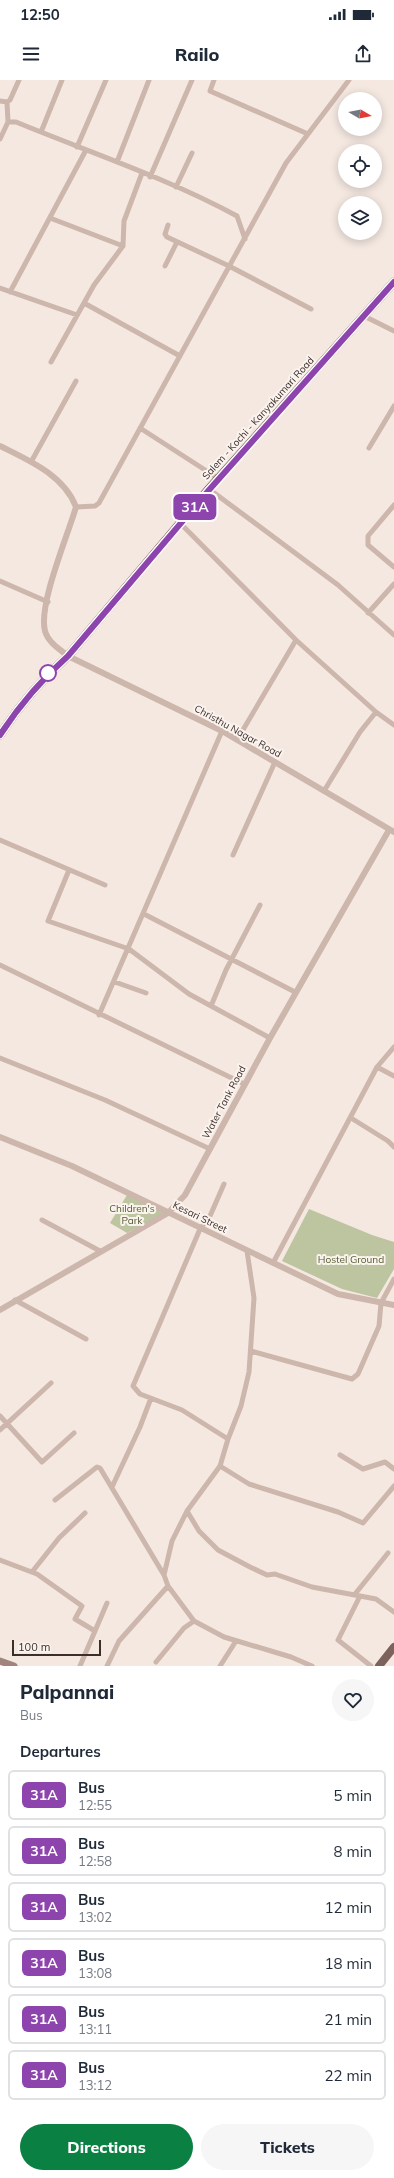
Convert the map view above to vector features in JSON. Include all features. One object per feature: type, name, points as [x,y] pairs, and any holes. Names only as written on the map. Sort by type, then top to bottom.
[{"type":"highway","name":"Salem - Kochi - Kanyakumari Road","points":[[0,735],[14,714],[48,673],[68,656],[209,490],[394,282]]},
{"type":"main road","points":[[379,1666],[394,1647]]},
{"type":"main road","points":[[0,1660],[14,1666]]},
{"type":"street","points":[[0,138],[8,122],[7,102],[19,80]]},
{"type":"street","points":[[41,132],[62,80]]},
{"type":"street","points":[[77,146],[105,80]]},
{"type":"street","points":[[117,162],[149,80]]},
{"type":"street","points":[[150,177],[192,80]]},
{"type":"street","points":[[214,80],[210,91],[308,134]]},
{"type":"street","points":[[0,446],[31,462],[62,483],[76,506],[95,506],[99,503],[286,163],[348,80]]},
{"type":"street","points":[[0,102],[7,102]]},
{"type":"street","points":[[8,122],[16,122],[117,162],[176,187],[237,216],[245,239]]},
{"type":"street","points":[[10,292],[86,150]]},
{"type":"street","points":[[176,187],[192,153]]},
{"type":"street","points":[[51,362],[94,285],[123,246],[124,221],[142,173]]},
{"type":"street","points":[[50,218],[123,246]]},
{"type":"street","points":[[168,225],[166,236],[230,266],[311,309]]},
{"type":"street","points":[[165,266],[177,242]]},
{"type":"street","points":[[0,288],[77,315]]},
{"type":"street","points":[[84,303],[180,356]]},
{"type":"street","points":[[364,316],[394,331]]},
{"type":"street","points":[[31,462],[76,381]]},
{"type":"street","points":[[369,448],[394,406]]},
{"type":"street","points":[[140,428],[219,479]]},
{"type":"street","points":[[209,490],[338,585],[394,635]]},
{"type":"street","name":"Christhu Nagar Road","points":[[76,506],[50,589],[45,630],[50,640],[68,656],[222,732],[391,831]]},
{"type":"street","points":[[394,506],[368,536],[366,541],[368,545],[394,567]]},
{"type":"street","points":[[180,524],[296,640],[376,712],[394,725]]},
{"type":"street","points":[[0,581],[48,602]]},
{"type":"street","points":[[368,613],[394,584]]},
{"type":"street","points":[[236,740],[296,640]]},
{"type":"street","points":[[324,791],[360,732],[376,712]]},
{"type":"street","points":[[100,1016],[222,732]]},
{"type":"street","points":[[233,855],[275,762]]},
{"type":"street","name":"Water Tank Road","points":[[0,1310],[168,1213],[185,1195],[295,992],[391,831]]},
{"type":"street","points":[[0,840],[105,885]]},
{"type":"street","points":[[69,870],[48,921],[129,949],[189,994],[270,1038]]},
{"type":"street","points":[[211,1006],[232,959],[260,905]]},
{"type":"street","points":[[144,914],[295,992]]},
{"type":"street","points":[[0,965],[100,1016],[244,1084]]},
{"type":"street","points":[[115,982],[146,993]]},
{"type":"street","points":[[273,1263],[378,1067],[394,1047]]},
{"type":"street","points":[[0,1058],[105,1100],[210,1150]]},
{"type":"street","points":[[378,1067],[394,1076]]},
{"type":"street","points":[[351,1118],[388,1141],[394,1147]]},
{"type":"street","name":"Kesari Street","points":[[0,1137],[72,1166],[200,1229],[338,1294],[394,1305]]},
{"type":"street","points":[[224,1184],[210,1216],[200,1229],[134,1382],[137,1392],[182,1410],[228,1439]]},
{"type":"street","points":[[42,1220],[100,1251]]},
{"type":"street","points":[[164,1575],[172,1541],[187,1511],[220,1466],[228,1439],[241,1406],[249,1372],[254,1298],[247,1251]]},
{"type":"street","points":[[251,1351],[352,1378],[358,1374],[379,1326],[381,1303],[394,1279]]},
{"type":"street","points":[[15,1300],[86,1338]]},
{"type":"street","points":[[0,1430],[51,1383]]},
{"type":"street","points":[[112,1487],[140,1427],[151,1398]]},
{"type":"street","points":[[0,1416],[42,1462],[74,1433]]},
{"type":"street","points":[[340,1455],[363,1469],[384,1462],[394,1469]]},
{"type":"street","points":[[220,1466],[249,1484],[338,1512],[363,1523],[394,1486]]},
{"type":"street","points":[[55,1500],[97,1467],[101,1469],[164,1575],[168,1586],[194,1621],[224,1637],[291,1657],[312,1666]]},
{"type":"street","points":[[187,1511],[199,1531],[218,1550],[250,1567],[267,1575],[275,1574],[312,1587],[376,1599],[394,1612]]},
{"type":"street","points":[[32,1572],[59,1538],[85,1513]]},
{"type":"street","points":[[371,1666],[338,1640],[357,1595],[388,1553]]},
{"type":"street","points":[[0,1560],[32,1572],[82,1606],[75,1619],[95,1631]]},
{"type":"street","points":[[107,1666],[119,1641],[168,1586]]},
{"type":"street","points":[[80,1666],[108,1603]]},
{"type":"street","points":[[156,1662],[184,1628],[194,1621]]},
{"type":"street","points":[[220,1666],[236,1641]]},
{"type":"green space","name":"Children's Park","points":[[127,1195],[166,1213],[127,1233],[110,1223]]},
{"type":"green space","name":"Hostel Ground","points":[[309,1209],[372,1235],[394,1242],[394,1269],[377,1298],[342,1289],[282,1261]]},
{"type":"bus line","name":"31A","points":[[0,735],[14,714],[48,673],[68,656],[209,490],[394,282]]}]
